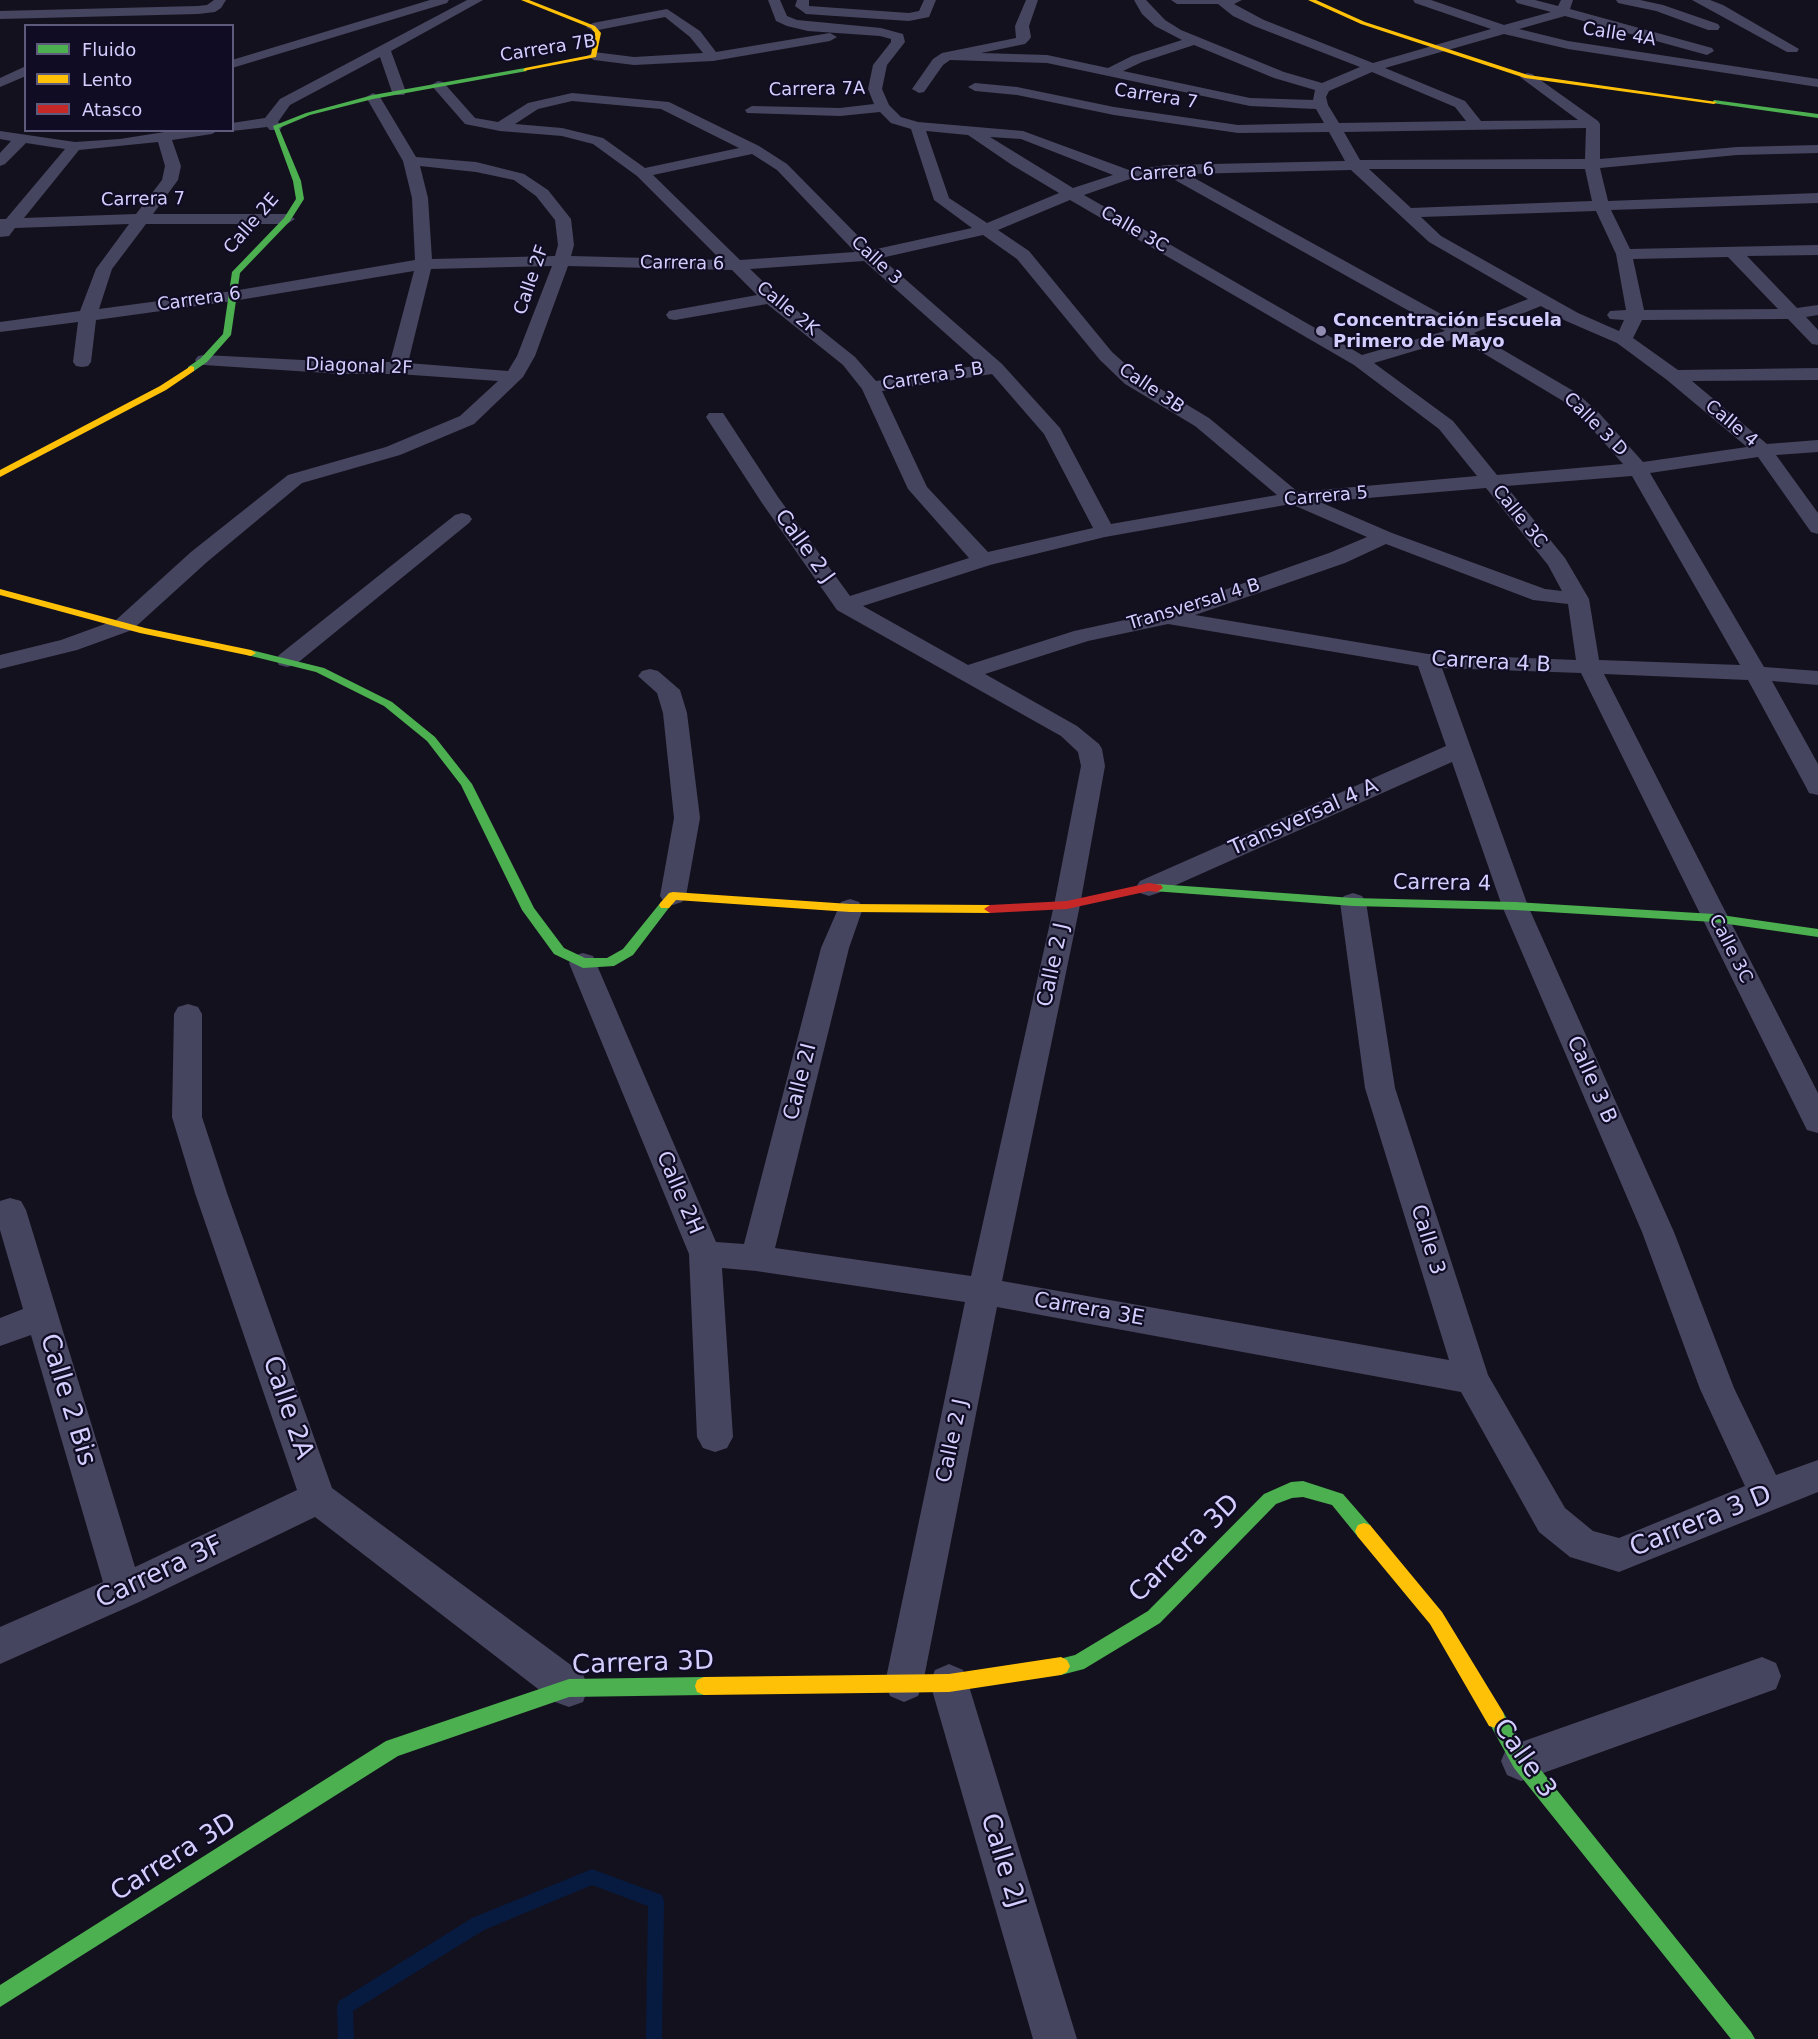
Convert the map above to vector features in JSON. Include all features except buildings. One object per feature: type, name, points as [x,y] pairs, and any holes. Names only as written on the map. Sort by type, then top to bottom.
[{"type":"street","points":[[0,7],[8,0]]},
{"type":"street","points":[[234,63],[443,0]]},
{"type":"street","points":[[234,128],[273,124],[274,115],[285,102],[477,0]]},
{"type":"street","points":[[524,0],[593,27],[598,33],[594,56]]},
{"type":"street","points":[[774,0],[781,18],[792,23],[808,27],[881,32],[898,37],[898,42],[880,65],[874,88],[883,107],[896,120],[917,126],[1023,135],[1128,175]]},
{"type":"street","points":[[805,5],[917,16],[924,14],[930,0]]},
{"type":"street","points":[[919,89],[938,62],[947,56],[1020,41],[1024,37],[1022,26],[1032,0]]},
{"type":"street","points":[[1140,0],[1147,11],[1160,23],[1194,41],[1279,75],[1323,88],[1370,68],[1505,30],[1565,6]]},
{"type":"street","points":[[1177,0],[1229,1],[1238,13],[1259,23],[1370,68],[1442,94],[1460,104],[1476,125]]},
{"type":"street","points":[[1311,0],[1363,23],[1527,76],[1818,116]]},
{"type":"street","name":"Calle 4A","points":[[1419,0],[1505,30],[1568,45],[1818,83]]},
{"type":"street","points":[[1521,0],[1565,6],[1746,62]]},
{"type":"street","points":[[1622,0],[1659,8],[1713,27]]},
{"type":"street","points":[[1698,0],[1719,8],[1792,49]]},
{"type":"street","points":[[0,15],[135,14],[215,4],[211,15],[200,24]]},
{"type":"street","points":[[593,27],[667,13],[695,34],[713,57]]},
{"type":"street","points":[[115,24],[135,14]]},
{"type":"street","name":"Carrera 7B","points":[[273,124],[373,97],[545,67],[594,56],[634,61],[713,57],[867,31]]},
{"type":"street","points":[[1112,71],[1137,59],[1194,41]]},
{"type":"street","points":[[384,51],[399,92]]},
{"type":"street","points":[[947,56],[1047,59],[1250,102],[1322,105],[1319,97],[1323,88]]},
{"type":"street","name":"Carrera 7","points":[[996,57],[975,87],[1017,91],[1114,111],[1238,129],[1593,124]]},
{"type":"street","points":[[0,84],[24,71]]},
{"type":"street","points":[[1527,76],[1593,124],[1592,164],[1601,205],[1624,254],[1636,314],[1623,339]]},
{"type":"street","name":"Calle 2K","points":[[438,85],[470,121],[500,127],[561,132],[598,141],[642,173],[770,298],[849,361],[871,387],[918,489],[983,560]]},
{"type":"street","points":[[373,97],[411,161],[420,198],[424,264],[398,368]]},
{"type":"street","name":"Calle 3","points":[[500,127],[533,106],[572,97],[664,105],[754,149],[782,167],[868,256],[996,368],[1053,432],[1105,531]]},
{"type":"street","name":"Calle 4","points":[[1322,105],[1355,165],[1435,239],[1572,317],[1623,339],[1674,376],[1763,450],[1818,528]]},
{"type":"street","name":"Carrera 7A","points":[[752,110],[840,112],[883,107]]},
{"type":"street","name":"Calle 2E","points":[[0,474],[163,388],[204,360],[227,335],[236,272],[286,219],[300,199],[297,181],[273,124]]},
{"type":"street","name":"Calle 3B","points":[[917,126],[942,200],[1023,255],[1106,356],[1132,380],[1202,422],[1293,498],[1385,537],[1541,595],[1578,599]]},
{"type":"street","name":"Calle 3C","points":[[969,129],[1017,162],[1360,361],[1446,425],[1557,564],[1578,599],[1589,667],[1818,1122]]},
{"type":"street","points":[[0,135],[75,146],[164,138],[200,132]]},
{"type":"street","points":[[82,362],[87,317],[104,269],[170,180],[173,166],[164,138]]},
{"type":"street","points":[[0,161],[22,139]]},
{"type":"street","points":[[0,237],[6,224],[75,146]]},
{"type":"street","points":[[642,173],[754,149]]},
{"type":"street","name":"Carrera 6","points":[[0,327],[233,296],[424,264],[562,261],[735,266],[868,256],[930,244],[987,229],[1071,194],[1128,175],[1168,170],[1355,165],[1592,164],[1737,150],[1818,149]]},
{"type":"street","name":"Calle 2F","points":[[124,625],[199,556],[295,479],[393,451],[467,420],[514,377],[526,356],[562,261],[566,245],[563,219],[542,193],[519,177],[476,167],[411,161]]},
{"type":"street","name":"Calle 3 D","points":[[1168,170],[1460,332],[1570,397],[1592,417],[1638,469],[1756,673],[1818,787]]},
{"type":"street","points":[[1407,213],[1818,198]]},
{"type":"street","name":"Carrera 7","points":[[6,224],[140,219],[286,219]]},
{"type":"street","points":[[1624,254],[1818,250]]},
{"type":"street","points":[[1732,251],[1818,339]]},
{"type":"street","name":"Carrera 6","points":[[675,315],[770,298]]},
{"type":"street","points":[[1360,361],[1460,332],[1542,300]]},
{"type":"street","points":[[1572,317],[1636,314],[1793,314],[1818,310]]},
{"type":"street","name":"Diagonal 2F","points":[[204,360],[342,368],[398,368],[514,377]]},
{"type":"street","name":"Carrera 5 B","points":[[871,387],[996,368]]},
{"type":"street","points":[[1674,376],[1818,374]]},
{"type":"street","name":"Calle 2 J","points":[[716,417],[770,500],[845,605],[1069,731],[1090,749],[1093,766],[1067,905],[984,1291],[904,1683]]},
{"type":"street","name":"Carrera 5","points":[[845,605],[983,560],[1105,531],[1293,498],[1638,469],[1763,450],[1818,446]]},
{"type":"street","points":[[287,660],[462,519]]},
{"type":"street","name":"Transversal 4 B","points":[[966,674],[1082,636],[1168,617],[1337,558],[1385,537]]},
{"type":"street","points":[[0,592],[144,631],[287,660],[320,670],[388,704],[430,739],[466,784],[528,910],[559,951],[583,963],[609,963],[628,952],[645,934],[673,896],[687,818],[675,713],[668,690],[650,676]]},
{"type":"street","name":"Carrera 4 B","points":[[1168,617],[1428,661],[1756,673],[1818,678]]},
{"type":"street","points":[[0,662],[69,645],[124,625]]},
{"type":"street","name":"Calle 3 B","points":[[1428,661],[1515,906],[1658,1232],[1717,1389],[1767,1494]]},
{"type":"street","name":"Transversal 4 A","points":[[1149,887],[1460,749]]},
{"type":"street","name":"Carrera 4","points":[[673,896],[850,908],[1006,909],[1067,905],[1149,887],[1353,902],[1515,906],[1714,918],[1818,933]]},
{"type":"street","name":"Calle 3","points":[[1353,902],[1380,1088],[1472,1379],[1552,1520],[1583,1545]]},
{"type":"street","name":"Calle 2I","points":[[756,1258],[835,948],[850,908]]},
{"type":"street","name":"Calle 2H","points":[[583,963],[705,1254],[715,1437]]},
{"type":"street","name":"Calle 2A","points":[[188,1014],[187,1117],[211,1193],[318,1498]]},
{"type":"street","name":"Calle 2 Bis","points":[[10,1210],[124,1591]]},
{"type":"street","name":"Carrera 3E","points":[[705,1254],[756,1258],[984,1291],[1472,1379]]},
{"type":"street","points":[[0,1332],[41,1316]]},
{"type":"street","name":"Carrera 3 D","points":[[1583,1545],[1619,1555],[1767,1494],[1818,1476]]},
{"type":"street","name":"Calle 3","points":[[1303,1489],[1337,1499],[1436,1618],[1521,1761],[1744,2039]]},
{"type":"street","name":"Carrera 3D","points":[[0,1997],[393,1748],[569,1688],[949,1683],[1078,1663],[1154,1617],[1270,1499],[1291,1490],[1303,1489]]},
{"type":"street","points":[[318,1498],[569,1688]]},
{"type":"street","name":"Carrera 3F","points":[[0,1646],[124,1591],[318,1498]]},
{"type":"street","points":[[1521,1761],[1762,1676]]},
{"type":"street","name":"Calle 2J","points":[[949,1683],[1055,2039]]},
{"type":"waterway","points":[[346,2039],[345,2007],[478,1924],[592,1877],[656,1901],[654,2039]]},
{"type":"traffic: fast","points":[[191,369],[204,360],[227,335],[236,272],[287,219],[300,199],[297,181],[275,127],[308,114],[373,97],[525,70]]},
{"type":"traffic: fast","points":[[1714,102],[1818,116]]},
{"type":"traffic: fast","points":[[251,653],[320,670],[388,704],[431,739],[466,784],[528,910],[559,951],[583,963],[609,963],[628,952],[665,905]]},
{"type":"traffic: fast","points":[[1157,888],[1353,902],[1515,906],[1714,918],[1818,933]]},
{"type":"traffic: fast","points":[[1061,1666],[1078,1663],[1154,1617],[1270,1499],[1291,1490],[1303,1489],[1337,1499],[1364,1531]]},
{"type":"traffic: fast","points":[[0,1997],[393,1748],[569,1688],[704,1686]]},
{"type":"traffic: fast","points":[[1496,1719],[1521,1761],[1744,2039]]},
{"type":"traffic: slow","points":[[524,0],[593,27],[598,33],[594,56],[525,70]]},
{"type":"traffic: slow","points":[[1311,0],[1363,23],[1527,77],[1714,102]]},
{"type":"traffic: slow","points":[[0,474],[163,388],[191,369]]},
{"type":"traffic: slow","points":[[0,592],[144,631],[251,653]]},
{"type":"traffic: slow","points":[[665,905],[673,896],[850,908],[990,909]]},
{"type":"traffic: slow","points":[[1364,1531],[1436,1618],[1496,1719]]},
{"type":"traffic: slow","points":[[704,1686],[949,1683],[1061,1666]]},
{"type":"traffic: jam","points":[[990,909],[1067,905],[1149,887],[1157,888]]},
{"type":"place","name":"Concentración Escuela Primero de Mayo","points":[[1321,331]]}]
